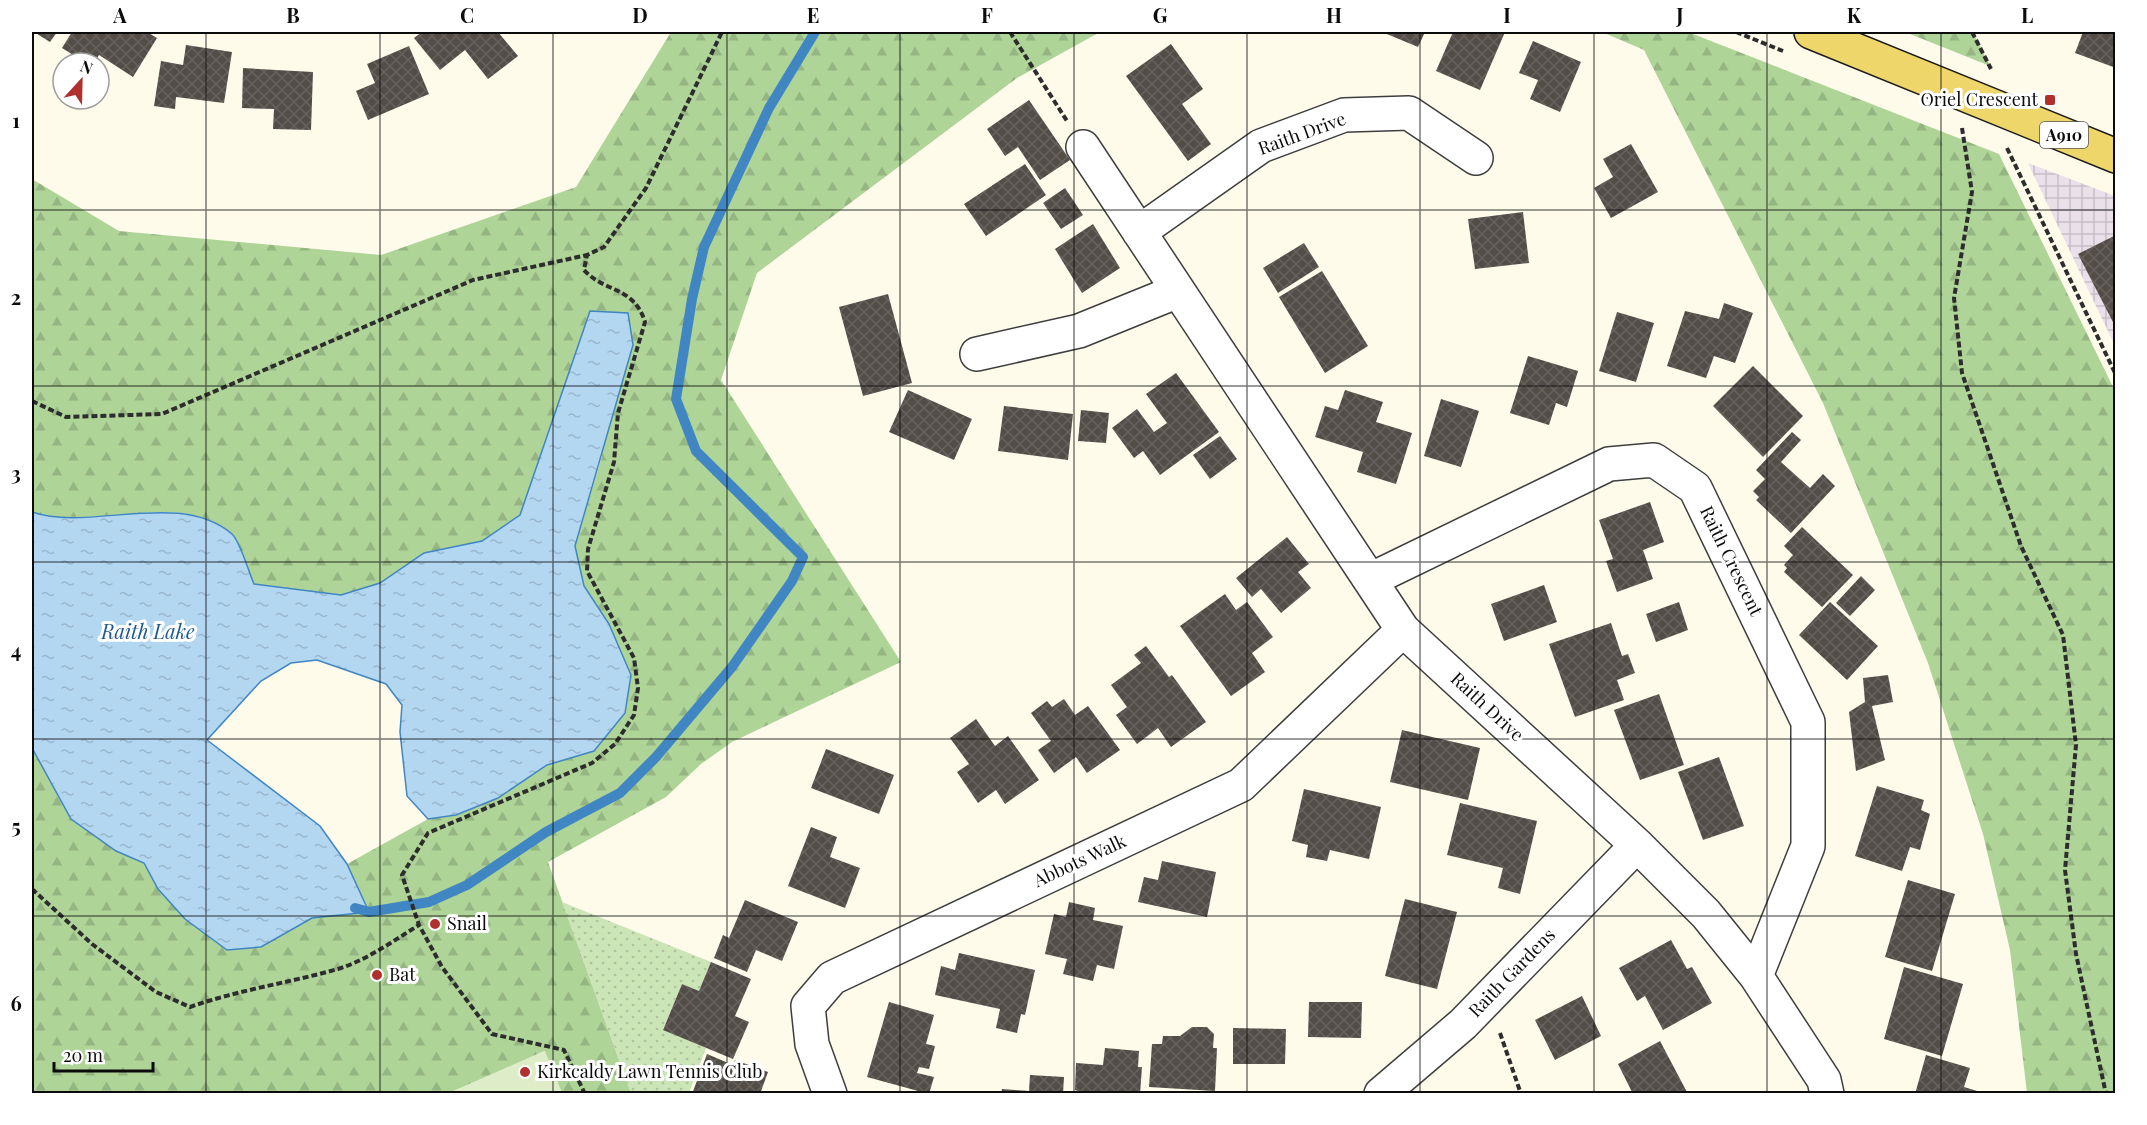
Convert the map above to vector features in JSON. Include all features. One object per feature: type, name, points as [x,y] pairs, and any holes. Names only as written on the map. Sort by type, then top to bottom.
[{"type":"main road","name":"A910","points":[[1811,32],[2115,156]]},
{"type":"street","name":"Raith Drive","points":[[1139,232],[1261,146],[1344,115],[1409,113],[1476,158]]},
{"type":"street","name":"Raith Drive","points":[[1083,147],[1403,630],[1636,845],[1706,914],[1756,976],[1824,1080],[1827,1094]]},
{"type":"street","points":[[977,354],[1079,331],[1178,291]]},
{"type":"street","name":"Raith Crescent","points":[[1370,580],[1609,464],[1654,460],[1695,488],[1808,722],[1808,846],[1756,976]]},
{"type":"street","name":"Abbots Walk","points":[[830,1094],[812,1044],[808,1006],[832,978],[1241,784],[1403,630]]},
{"type":"street","name":"Raith Gardens","points":[[1381,1094],[1463,1024],[1636,845]]},
{"type":"path","points":[[32,401],[66,417],[162,414],[473,280],[587,255],[604,247],[646,188],[722,32]]},
{"type":"path","points":[[1010,32],[1083,147]]},
{"type":"path","points":[[1956,91],[1972,192],[1954,298],[1962,374],[2021,546],[2063,635],[2076,745],[2065,870],[2076,954],[2106,1094]]},
{"type":"path","points":[[2012,114],[2002,138],[2115,375]]},
{"type":"path","points":[[585,1094],[564,1050],[492,1034],[442,967],[419,925],[402,875],[428,833],[592,763],[615,744],[634,715],[638,688],[634,658],[587,571],[588,549],[614,462],[618,413],[645,322],[640,307],[620,290],[594,281],[584,270],[587,255]]},
{"type":"path","points":[[32,889],[93,944],[156,992],[189,1006],[231,992],[339,968],[372,954],[419,925]]},
{"type":"path","points":[[1487,998],[1521,1094]]},
{"type":"shaded area","points":[[2028,163],[2115,196],[2115,346]]},
{"type":"green space","points":[[671,32],[1100,32],[1017,78],[757,273],[721,380],[901,662],[732,742],[701,764],[666,797],[548,862],[631,1093],[562,1093],[544,1052],[449,1093],[32,1093],[32,748],[44,770],[116,851],[144,863],[158,889],[261,947],[312,918],[369,912],[347,864],[428,819],[456,815],[498,798],[547,765],[594,751],[609,624],[584,586],[575,546],[602,456],[565,389],[520,515],[482,541],[424,553],[380,583],[341,595],[254,584],[235,538],[210,520],[186,514],[161,512],[81,518],[56,517],[32,512],[32,179],[119,231],[381,255],[576,187]]},
{"type":"green space","points":[[1602,32],[1688,32],[1999,154],[2115,391],[2115,1093],[2027,1093],[2010,950],[1983,834],[1928,663],[1823,403],[1644,50]]},
{"type":"green space","points":[[1905,32],[1973,32],[1990,66]]},
{"type":"green space","points":[[562,902],[711,962],[699,991],[682,984],[663,1029],[706,1048],[689,1093],[631,1093]]},
{"type":"green space","name":"Kirkcaldy Lawn Tennis Club","points":[[544,1051],[562,1093],[449,1093]]},
{"type":"water","name":"Raith Lake","points":[[590,311],[628,313],[633,345],[575,546],[584,586],[609,624],[631,675],[625,713],[594,751],[547,765],[498,798],[456,815],[428,819],[407,796],[400,732],[402,705],[386,684],[317,660],[291,663],[261,681],[207,740],[320,826],[347,864],[369,912],[312,918],[261,947],[227,950],[185,919],[158,889],[144,863],[116,851],[71,819],[32,748],[32,512],[55,517],[81,518],[134,514],[187,514],[211,521],[232,534],[254,584],[341,595],[380,583],[424,553],[482,541],[520,515]]},
{"type":"building","points":[[34,32],[57,32],[50,42]]},
{"type":"building","points":[[72,32],[147,32],[157,38],[133,77],[111,63],[111,51],[67,51],[62,48]]},
{"type":"building","points":[[422,32],[498,32],[518,56],[488,79],[465,50],[440,70],[414,38]]},
{"type":"building","points":[[1382,32],[1425,32],[1418,47]]},
{"type":"building","points":[[1453,32],[1505,32],[1480,90],[1436,71]]},
{"type":"building","points":[[2083,32],[2116,32],[2116,68],[2075,53]]},
{"type":"building","points":[[1533,41],[1581,62],[1560,112],[1530,99],[1538,80],[1519,73]]},
{"type":"building","points":[[1171,44],[1203,89],[1182,104],[1211,144],[1188,161],[1126,76]]},
{"type":"building","points":[[186,45],[232,52],[224,103],[176,97],[175,109],[154,106],[161,61],[183,65]]},
{"type":"building","points":[[409,46],[429,94],[368,120],[356,91],[375,83],[367,64]]},
{"type":"building","points":[[243,68],[313,72],[311,130],[273,129],[274,109],[242,108]]},
{"type":"building","points":[[1029,100],[1070,160],[1040,180],[1018,147],[1005,156],[987,129]]},
{"type":"building","points":[[1631,144],[1658,192],[1611,218],[1594,188],[1613,177],[1603,159]]},
{"type":"building","points":[[1025,164],[1046,195],[986,236],[964,204]]},
{"type":"building","points":[[1065,188],[1083,215],[1061,229],[1043,203]]},
{"type":"building","points":[[1523,212],[1529,263],[1475,269],[1468,219]]},
{"type":"building","points":[[1093,224],[1120,268],[1082,293],[1055,249]]},
{"type":"building","points":[[2116,235],[2116,328],[2078,254]]},
{"type":"building","points":[[1304,243],[1319,267],[1278,293],[1263,268]]},
{"type":"building","points":[[1322,271],[1368,346],[1325,373],[1279,297]]},
{"type":"building","points":[[888,294],[912,383],[863,396],[839,307]]},
{"type":"building","points":[[1724,303],[1753,313],[1735,363],[1714,356],[1706,378],[1667,366],[1685,311],[1719,319]]},
{"type":"building","points":[[1617,312],[1654,323],[1636,382],[1599,371]]},
{"type":"building","points":[[1528,356],[1578,371],[1567,407],[1556,403],[1549,425],[1510,413]]},
{"type":"building","points":[[1753,366],[1803,416],[1763,457],[1713,406]]},
{"type":"building","points":[[1176,373],[1219,432],[1160,475],[1143,451],[1134,458],[1112,428],[1137,409],[1154,432],[1167,423],[1146,394]]},
{"type":"building","points":[[908,390],[972,419],[954,460],[889,432]]},
{"type":"building","points":[[1345,390],[1383,402],[1376,422],[1412,433],[1396,484],[1357,472],[1363,452],[1315,437],[1325,406],[1338,410]]},
{"type":"building","points":[[1441,399],[1479,411],[1461,467],[1424,456]]},
{"type":"building","points":[[1004,406],[1073,414],[1068,460],[998,451]]},
{"type":"building","points":[[1081,410],[1109,413],[1106,443],[1078,441]]},
{"type":"building","points":[[1792,432],[1801,440],[1781,462],[1810,488],[1823,474],[1835,486],[1791,533],[1756,500],[1759,497],[1753,491],[1765,479],[1756,470]]},
{"type":"building","points":[[1220,436],[1237,459],[1210,479],[1193,455]]},
{"type":"building","points":[[1650,502],[1664,542],[1643,550],[1653,579],[1617,592],[1606,561],[1613,559],[1599,520]]},
{"type":"building","points":[[1802,527],[1853,575],[1822,607],[1784,572],[1787,568],[1784,565],[1793,555],[1784,546]]},
{"type":"building","points":[[1287,537],[1309,564],[1298,572],[1311,588],[1281,613],[1261,589],[1252,597],[1236,578]]},
{"type":"building","points":[[1861,576],[1875,590],[1850,616],[1836,603]]},
{"type":"building","points":[[1544,585],[1557,622],[1504,641],[1491,604]]},
{"type":"building","points":[[1225,594],[1236,610],[1247,602],[1273,637],[1252,653],[1265,672],[1231,696],[1180,626]]},
{"type":"building","points":[[1679,602],[1688,630],[1656,642],[1646,614]]},
{"type":"building","points":[[1830,602],[1878,646],[1847,680],[1799,635]]},
{"type":"building","points":[[1611,623],[1622,656],[1628,654],[1635,673],[1617,680],[1624,700],[1575,717],[1549,644]]},
{"type":"building","points":[[1146,646],[1169,677],[1172,675],[1206,722],[1171,747],[1158,728],[1137,744],[1116,715],[1127,707],[1111,685],[1141,663],[1134,655]]},
{"type":"building","points":[[1888,675],[1893,702],[1872,706],[1885,760],[1856,771],[1849,712],[1865,702],[1863,678]]},
{"type":"building","points":[[1659,694],[1684,765],[1640,780],[1614,710]]},
{"type":"building","points":[[1064,699],[1075,715],[1088,706],[1120,750],[1087,773],[1076,757],[1054,773],[1038,750],[1051,741],[1031,713],[1047,701],[1052,707]]},
{"type":"building","points":[[976,719],[995,746],[1008,736],[1039,780],[1005,804],[996,790],[978,803],[957,772],[969,764],[950,738]]},
{"type":"building","points":[[1402,730],[1480,748],[1468,800],[1390,782]]},
{"type":"building","points":[[826,749],[894,775],[879,814],[811,788]]},
{"type":"building","points":[[1719,757],[1744,826],[1703,840],[1678,772]]},
{"type":"building","points":[[1877,786],[1924,800],[1921,810],[1930,814],[1920,850],[1910,847],[1902,871],[1855,856]]},
{"type":"building","points":[[1304,789],[1381,807],[1369,859],[1330,850],[1327,861],[1306,857],[1308,845],[1292,841]]},
{"type":"building","points":[[1460,803],[1537,821],[1520,894],[1498,888],[1503,868],[1447,855]]},
{"type":"building","points":[[811,827],[837,837],[830,857],[860,868],[845,908],[788,886]]},
{"type":"building","points":[[1162,861],[1216,872],[1207,917],[1138,902],[1144,877],[1158,880]]},
{"type":"building","points":[[1908,880],[1955,894],[1932,971],[1885,957]]},
{"type":"building","points":[[1405,899],[1457,912],[1437,989],[1385,976]]},
{"type":"building","points":[[745,900],[798,922],[782,961],[756,950],[747,972],[714,958],[723,935],[729,938]]},
{"type":"building","points":[[1069,902],[1095,908],[1093,920],[1123,926],[1114,969],[1097,965],[1093,981],[1063,974],[1067,959],[1045,954],[1054,914],[1066,917]]},
{"type":"building","points":[[1671,940],[1687,969],[1692,967],[1712,1003],[1663,1030],[1645,996],[1637,1001],[1619,968]]},
{"type":"building","points":[[959,953],[1035,970],[1025,1015],[1021,1014],[1017,1033],[996,1028],[1000,1009],[935,995],[941,966],[955,970]]},
{"type":"building","points":[[711,962],[751,979],[735,1016],[749,1022],[733,1059],[663,1030],[682,984],[699,991]]},
{"type":"building","points":[[1904,967],[1963,984],[1942,1056],[1884,1039]]},
{"type":"building","points":[[1582,996],[1601,1036],[1555,1060],[1535,1020]]},
{"type":"building","points":[[889,1002],[934,1015],[926,1044],[935,1046],[929,1069],[919,1067],[917,1073],[934,1077],[929,1094],[867,1077]]},
{"type":"building","points":[[1309,1002],[1362,1002],[1361,1038],[1308,1037]]},
{"type":"building","points":[[1192,1027],[1207,1027],[1214,1034],[1213,1048],[1217,1048],[1215,1091],[1149,1087],[1152,1044],[1162,1044],[1163,1036],[1180,1036]]},
{"type":"building","points":[[1233,1028],[1286,1029],[1285,1064],[1233,1064]]},
{"type":"building","points":[[1660,1041],[1688,1094],[1633,1094],[1618,1064]]},
{"type":"building","points":[[1105,1048],[1139,1051],[1138,1067],[1142,1067],[1140,1094],[1086,1094],[1075,1090],[1076,1063],[1103,1065]]},
{"type":"building","points":[[707,1054],[733,1065],[735,1060],[768,1072],[760,1094],[692,1094]]},
{"type":"building","points":[[1926,1055],[1970,1068],[1964,1087],[1977,1091],[1977,1094],[1915,1094]]},
{"type":"building","points":[[1030,1075],[1064,1077],[1063,1094],[1001,1094],[1002,1089],[1029,1091]]},
{"type":"waterway","points":[[355,908],[369,912],[429,902],[467,885],[546,832],[620,793],[656,757],[732,667],[792,581],[803,557],[696,451],[676,399],[692,299],[704,247],[769,108],[815,32]]},
{"type":"place","name":"Oriel Crescent","points":[[2050,100]]},
{"type":"place","name":"Snail","points":[[435,924]]},
{"type":"place","name":"Bat","points":[[377,975]]},
{"type":"place","name":"Kirkcaldy Lawn Tennis Club","points":[[525,1072]]}]
